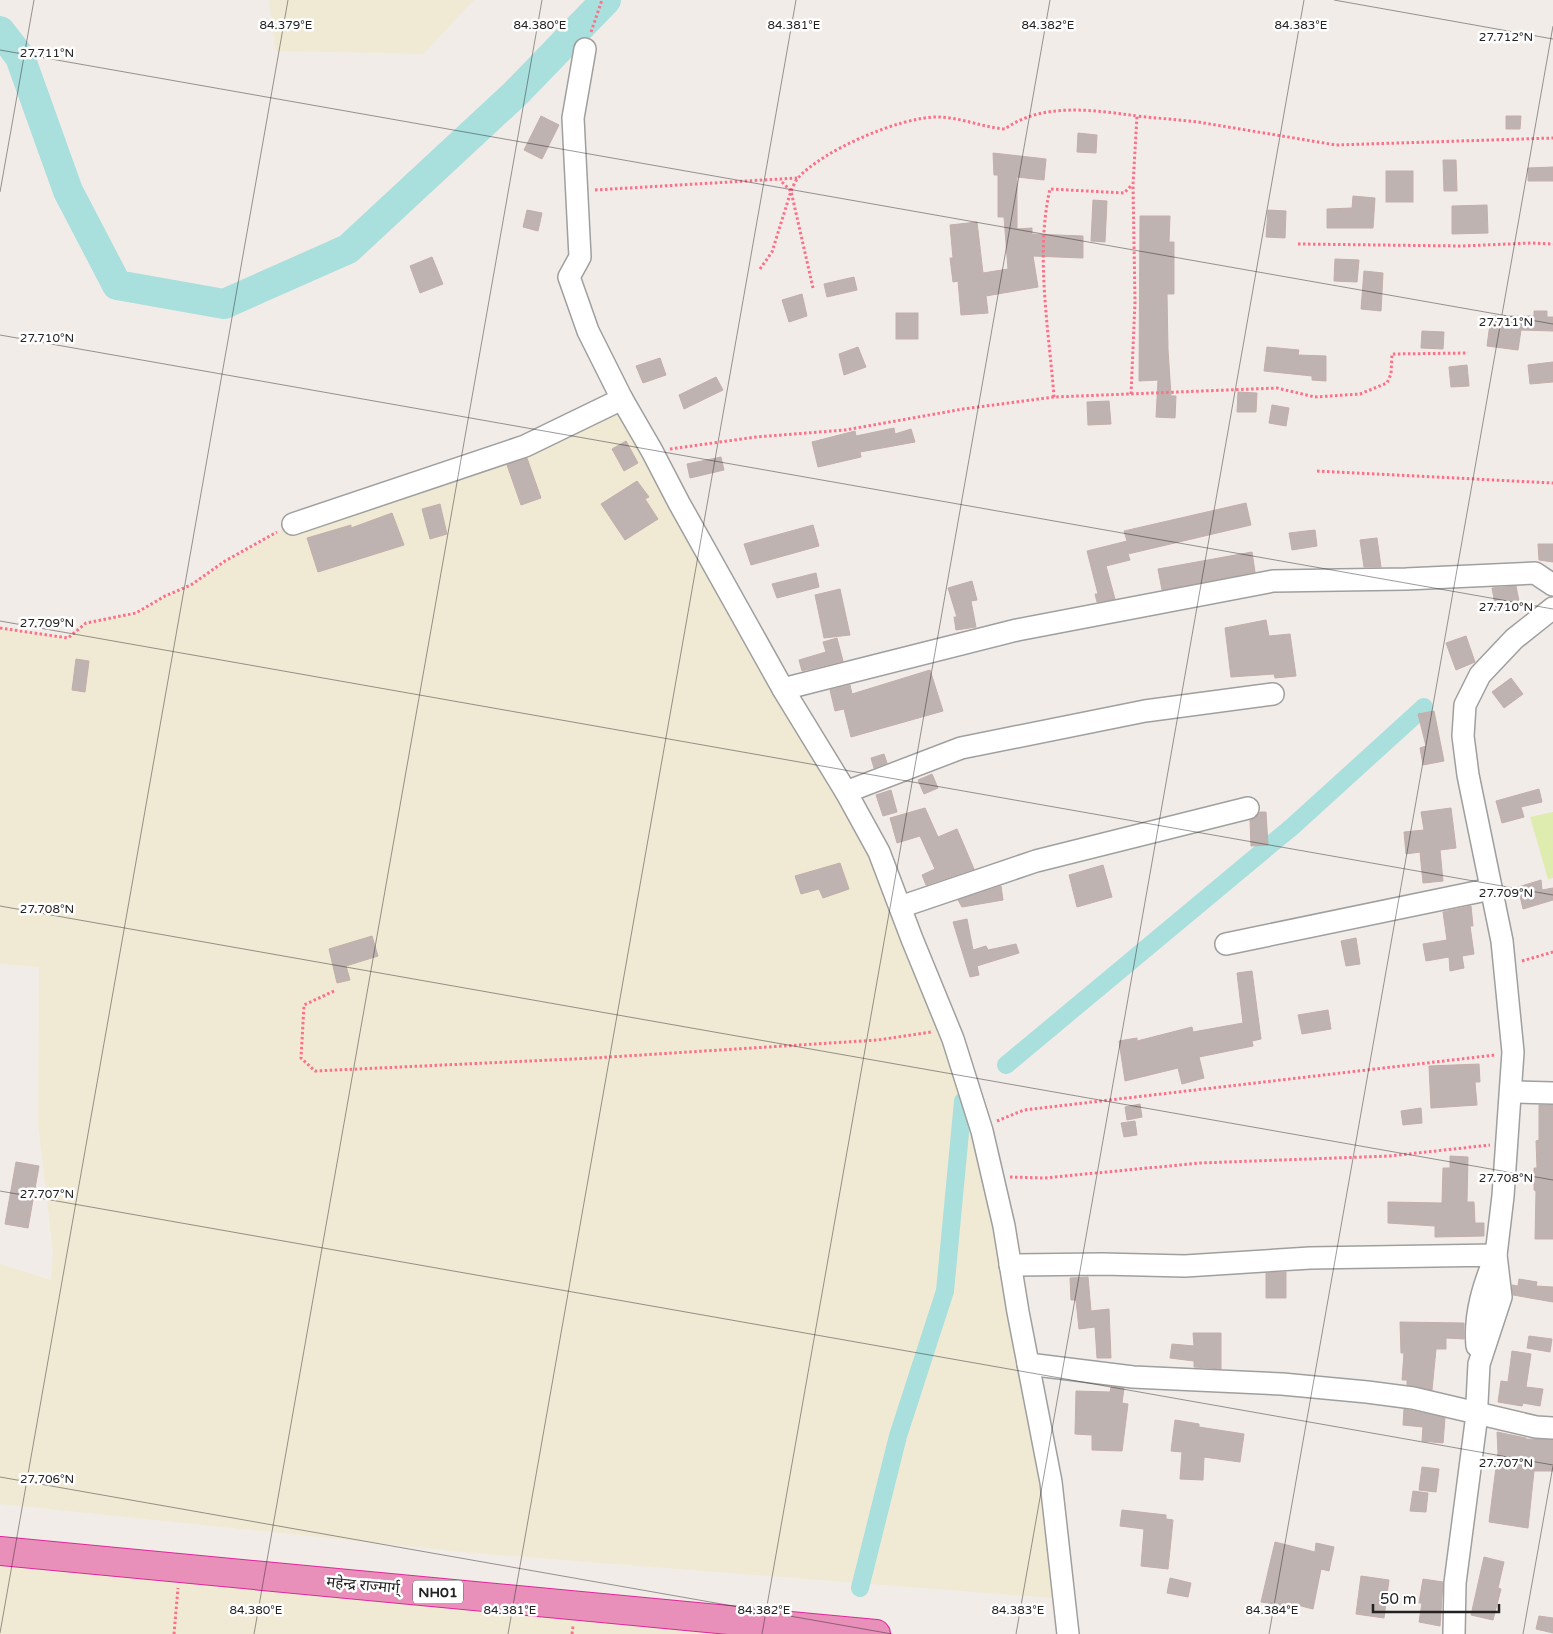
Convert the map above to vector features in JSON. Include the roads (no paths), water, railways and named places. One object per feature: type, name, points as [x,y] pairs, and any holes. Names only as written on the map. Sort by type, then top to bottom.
[{"type":"highway","name":"महेन्द्र राज्मार्ग्","points":[[0,1551],[876,1634]]},
{"type":"street","points":[[585,49],[572,118],[580,257],[569,277],[588,331],[622,399],[783,689],[846,792],[879,852],[949,1029],[982,1130],[1010,1265],[1051,1482],[1068,1634]]},
{"type":"street","points":[[293,524],[525,446],[622,399]]},
{"type":"street","points":[[783,689],[1017,630],[1273,581],[1406,579],[1534,573],[1553,585]]},
{"type":"street","points":[[1454,1634],[1455,1583],[1476,1413],[1479,1364],[1501,1297],[1496,1255],[1512,1092],[1513,1052],[1505,966],[1464,746],[1466,705],[1480,675],[1514,639],[1553,608]]},
{"type":"street","points":[[846,792],[961,748],[1145,711],[1273,694]]},
{"type":"street","points":[[900,907],[1036,861],[1248,808]]},
{"type":"street","points":[[1226,944],[1491,888]]},
{"type":"street","points":[[1512,1092],[1553,1093]]},
{"type":"street","points":[[1010,1265],[1102,1264],[1184,1266],[1310,1258],[1496,1255]]},
{"type":"street","points":[[1028,1364],[1133,1377],[1263,1383],[1367,1392],[1413,1398],[1536,1427],[1553,1428]]},
{"type":"waterway","points":[[0,31],[20,57],[68,191],[117,285],[224,304],[348,249],[515,94],[606,0]]},
{"type":"waterway","points":[[1006,1065],[1293,826],[1424,707]]},
{"type":"waterway","points":[[860,1588],[898,1436],[945,1291],[963,1101]]}]
